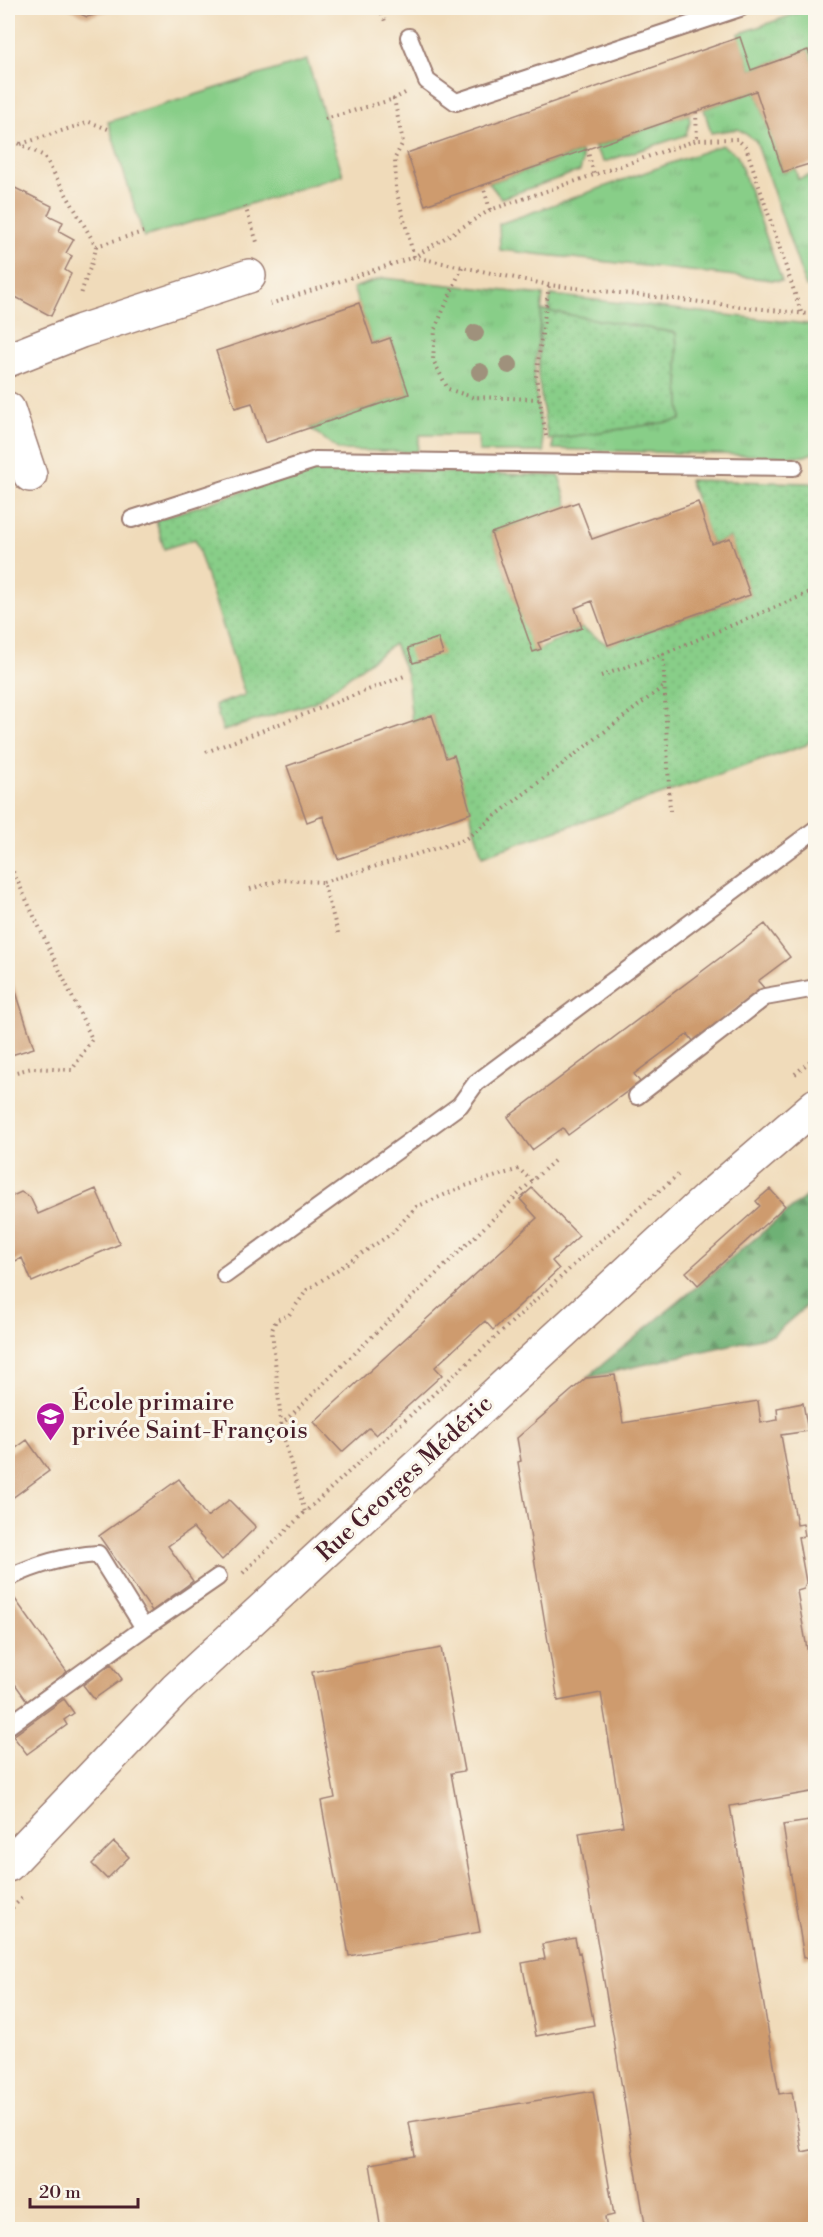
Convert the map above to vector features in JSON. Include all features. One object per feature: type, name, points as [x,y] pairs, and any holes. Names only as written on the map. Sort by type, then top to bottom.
[{"type":"street","points":[[8,360],[81,331],[249,276]]},
{"type":"street","points":[[8,409],[30,475]]},
{"type":"street","name":"Rue Georges Médéric","points":[[8,1865],[176,1689],[708,1198],[816,1106]]},
{"type":"lane","points":[[409,37],[427,81],[456,102],[740,8]]},
{"type":"lane","points":[[132,519],[315,460],[794,467]]},
{"type":"lane","points":[[225,1275],[460,1105],[476,1083],[816,829]]},
{"type":"lane","points":[[637,1096],[765,997],[816,987]]},
{"type":"lane","points":[[8,1578],[27,1568],[68,1556],[98,1554],[144,1628]]},
{"type":"lane","points":[[8,1726],[218,1577]]},
{"type":"path","points":[[380,8],[386,24]]},
{"type":"path","points":[[325,119],[394,99],[427,81]]},
{"type":"path","points":[[394,99],[403,142],[395,158],[396,190],[414,257]]},
{"type":"path","points":[[696,112],[697,140]]},
{"type":"path","points":[[21,144],[88,122],[111,130]]},
{"type":"path","points":[[8,138],[44,156],[96,246],[94,259],[85,277],[78,306]]},
{"type":"path","points":[[267,305],[414,257],[490,210],[595,177],[697,140],[737,140],[746,147],[801,312]]},
{"type":"path","points":[[587,149],[595,177]]},
{"type":"path","points":[[483,185],[490,210]]},
{"type":"path","points":[[96,246],[143,232]]},
{"type":"path","points":[[414,257],[549,285],[816,315]]},
{"type":"path","points":[[462,267],[435,329],[433,360],[448,389],[472,397],[540,399]]},
{"type":"path","points":[[549,285],[536,377],[551,463]]},
{"type":"path","points":[[601,676],[663,654],[816,590]]},
{"type":"path","points":[[663,654],[670,811]]},
{"type":"path","points":[[206,752],[407,675]]},
{"type":"path","points":[[250,889],[281,879],[323,882],[464,840],[664,686]]},
{"type":"path","points":[[8,861],[92,1039],[72,1070],[32,1068],[8,1074]]},
{"type":"path","points":[[323,882],[339,936]]},
{"type":"path","points":[[794,1075],[816,1056]]},
{"type":"path","points":[[281,1425],[554,1161]]},
{"type":"path","points":[[532,1181],[519,1169],[465,1186],[416,1207],[391,1234],[307,1290],[289,1315],[276,1320],[272,1330],[281,1425],[304,1512],[598,1242],[679,1174]]},
{"type":"green space","points":[[815,8],[815,71],[808,50],[751,70],[738,34]]},
{"type":"green space","points":[[307,60],[343,175],[144,237],[108,122]]},
{"type":"green space","points":[[756,91],[783,172],[795,168],[798,179],[815,174],[815,287],[806,287],[756,141],[738,129],[711,133],[704,109]]},
{"type":"green space","points":[[689,114],[690,122],[686,135],[604,162],[594,147]]},
{"type":"green space","points":[[722,145],[737,155],[782,281],[500,250],[499,224]]},
{"type":"green space","points":[[581,152],[583,160],[580,171],[501,198],[489,183]]},
{"type":"green space","points":[[383,278],[543,295],[534,377],[544,452],[479,452],[478,435],[420,435],[417,452],[339,450],[310,428],[409,394],[390,338],[373,344],[353,288]]},
{"type":"green space","points":[[551,295],[815,325],[815,452],[805,456],[780,456],[553,449],[553,439],[681,419],[676,333],[548,312]]},
{"type":"green space","points":[[541,310],[676,333],[681,420],[548,440],[538,377]]},
{"type":"green space","points":[[316,468],[559,476],[568,506],[491,533],[534,652],[582,628],[608,645],[750,595],[730,538],[712,544],[689,480],[811,483],[816,485],[815,735],[806,745],[482,856],[454,756],[446,758],[432,715],[412,722],[407,675],[394,644],[314,702],[223,731],[215,705],[245,695],[195,539],[164,549],[156,520]]},
{"type":"green space","points":[[815,1189],[815,1284],[804,1308],[773,1335],[586,1378]]},
{"type":"building","points":[[67,8],[119,8],[87,17]]},
{"type":"building","points":[[740,37],[751,70],[808,50],[816,71],[816,162],[783,172],[756,91],[425,205],[407,153]]},
{"type":"building","points":[[9,185],[52,206],[48,215],[63,222],[59,231],[74,239],[66,253],[72,256],[65,270],[71,274],[51,316],[8,293]]},
{"type":"building","points":[[359,303],[373,344],[390,338],[409,394],[265,443],[252,403],[235,408],[216,351]]},
{"type":"building","points":[[578,502],[592,539],[698,502],[712,544],[730,538],[750,595],[608,645],[592,601],[575,608],[582,628],[538,643],[541,649],[533,652],[491,533]]},
{"type":"building","points":[[438,638],[443,654],[413,663],[408,648]]},
{"type":"building","points":[[432,715],[446,758],[454,755],[471,813],[338,859],[323,816],[307,822],[287,766]]},
{"type":"building","points":[[765,924],[790,957],[758,981],[764,988],[693,1041],[688,1034],[634,1074],[640,1082],[568,1135],[563,1128],[532,1150],[508,1117]]},
{"type":"building","points":[[8,967],[34,1048],[8,1056]]},
{"type":"building","points":[[532,1188],[579,1236],[552,1261],[559,1269],[493,1330],[485,1321],[435,1367],[442,1375],[376,1435],[369,1428],[342,1452],[314,1422],[537,1218],[520,1199]]},
{"type":"building","points":[[96,1189],[120,1244],[32,1282],[22,1258],[8,1264],[8,1198],[21,1192],[30,1197],[38,1214]]},
{"type":"building","points":[[770,1189],[785,1206],[698,1285],[686,1272],[760,1206],[756,1201]]},
{"type":"building","points":[[615,1375],[623,1423],[758,1401],[761,1423],[778,1420],[777,1408],[803,1403],[808,1431],[781,1435],[797,1525],[803,1524],[805,1536],[798,1537],[806,1582],[804,1589],[797,1591],[816,1701],[816,1791],[730,1806],[779,2094],[792,2092],[802,2152],[816,2149],[816,2230],[646,2230],[579,1833],[623,1826],[601,1693],[558,1701],[518,1462],[521,1461],[517,1438],[586,1378]]},
{"type":"building","points":[[27,1440],[49,1471],[8,1501],[8,1454]]},
{"type":"building","points":[[179,1479],[207,1517],[229,1500],[256,1527],[222,1560],[193,1528],[168,1546],[193,1581],[152,1611],[99,1536]]},
{"type":"building","points":[[15,1599],[67,1672],[27,1701],[8,1674],[8,1604]]},
{"type":"building","points":[[441,1648],[464,1771],[451,1773],[480,1932],[349,1956],[321,1801],[335,1798],[312,1672]]},
{"type":"building","points":[[111,1664],[122,1679],[94,1699],[83,1685]]},
{"type":"building","points":[[64,1699],[74,1713],[64,1720],[67,1725],[27,1754],[13,1736]]},
{"type":"building","points":[[816,1820],[816,1956],[804,1958],[783,1825]]},
{"type":"building","points":[[114,1842],[129,1857],[107,1879],[92,1864]]},
{"type":"building","points":[[575,1938],[578,1953],[580,1952],[594,2025],[536,2036],[522,1963],[545,1959],[542,1944]]},
{"type":"building","points":[[593,2091],[614,2215],[605,2217],[607,2230],[381,2230],[370,2164],[415,2156],[409,2122]]},
{"type":"place","name":"École primaire privée Saint-François","points":[[51,1442]]}]
